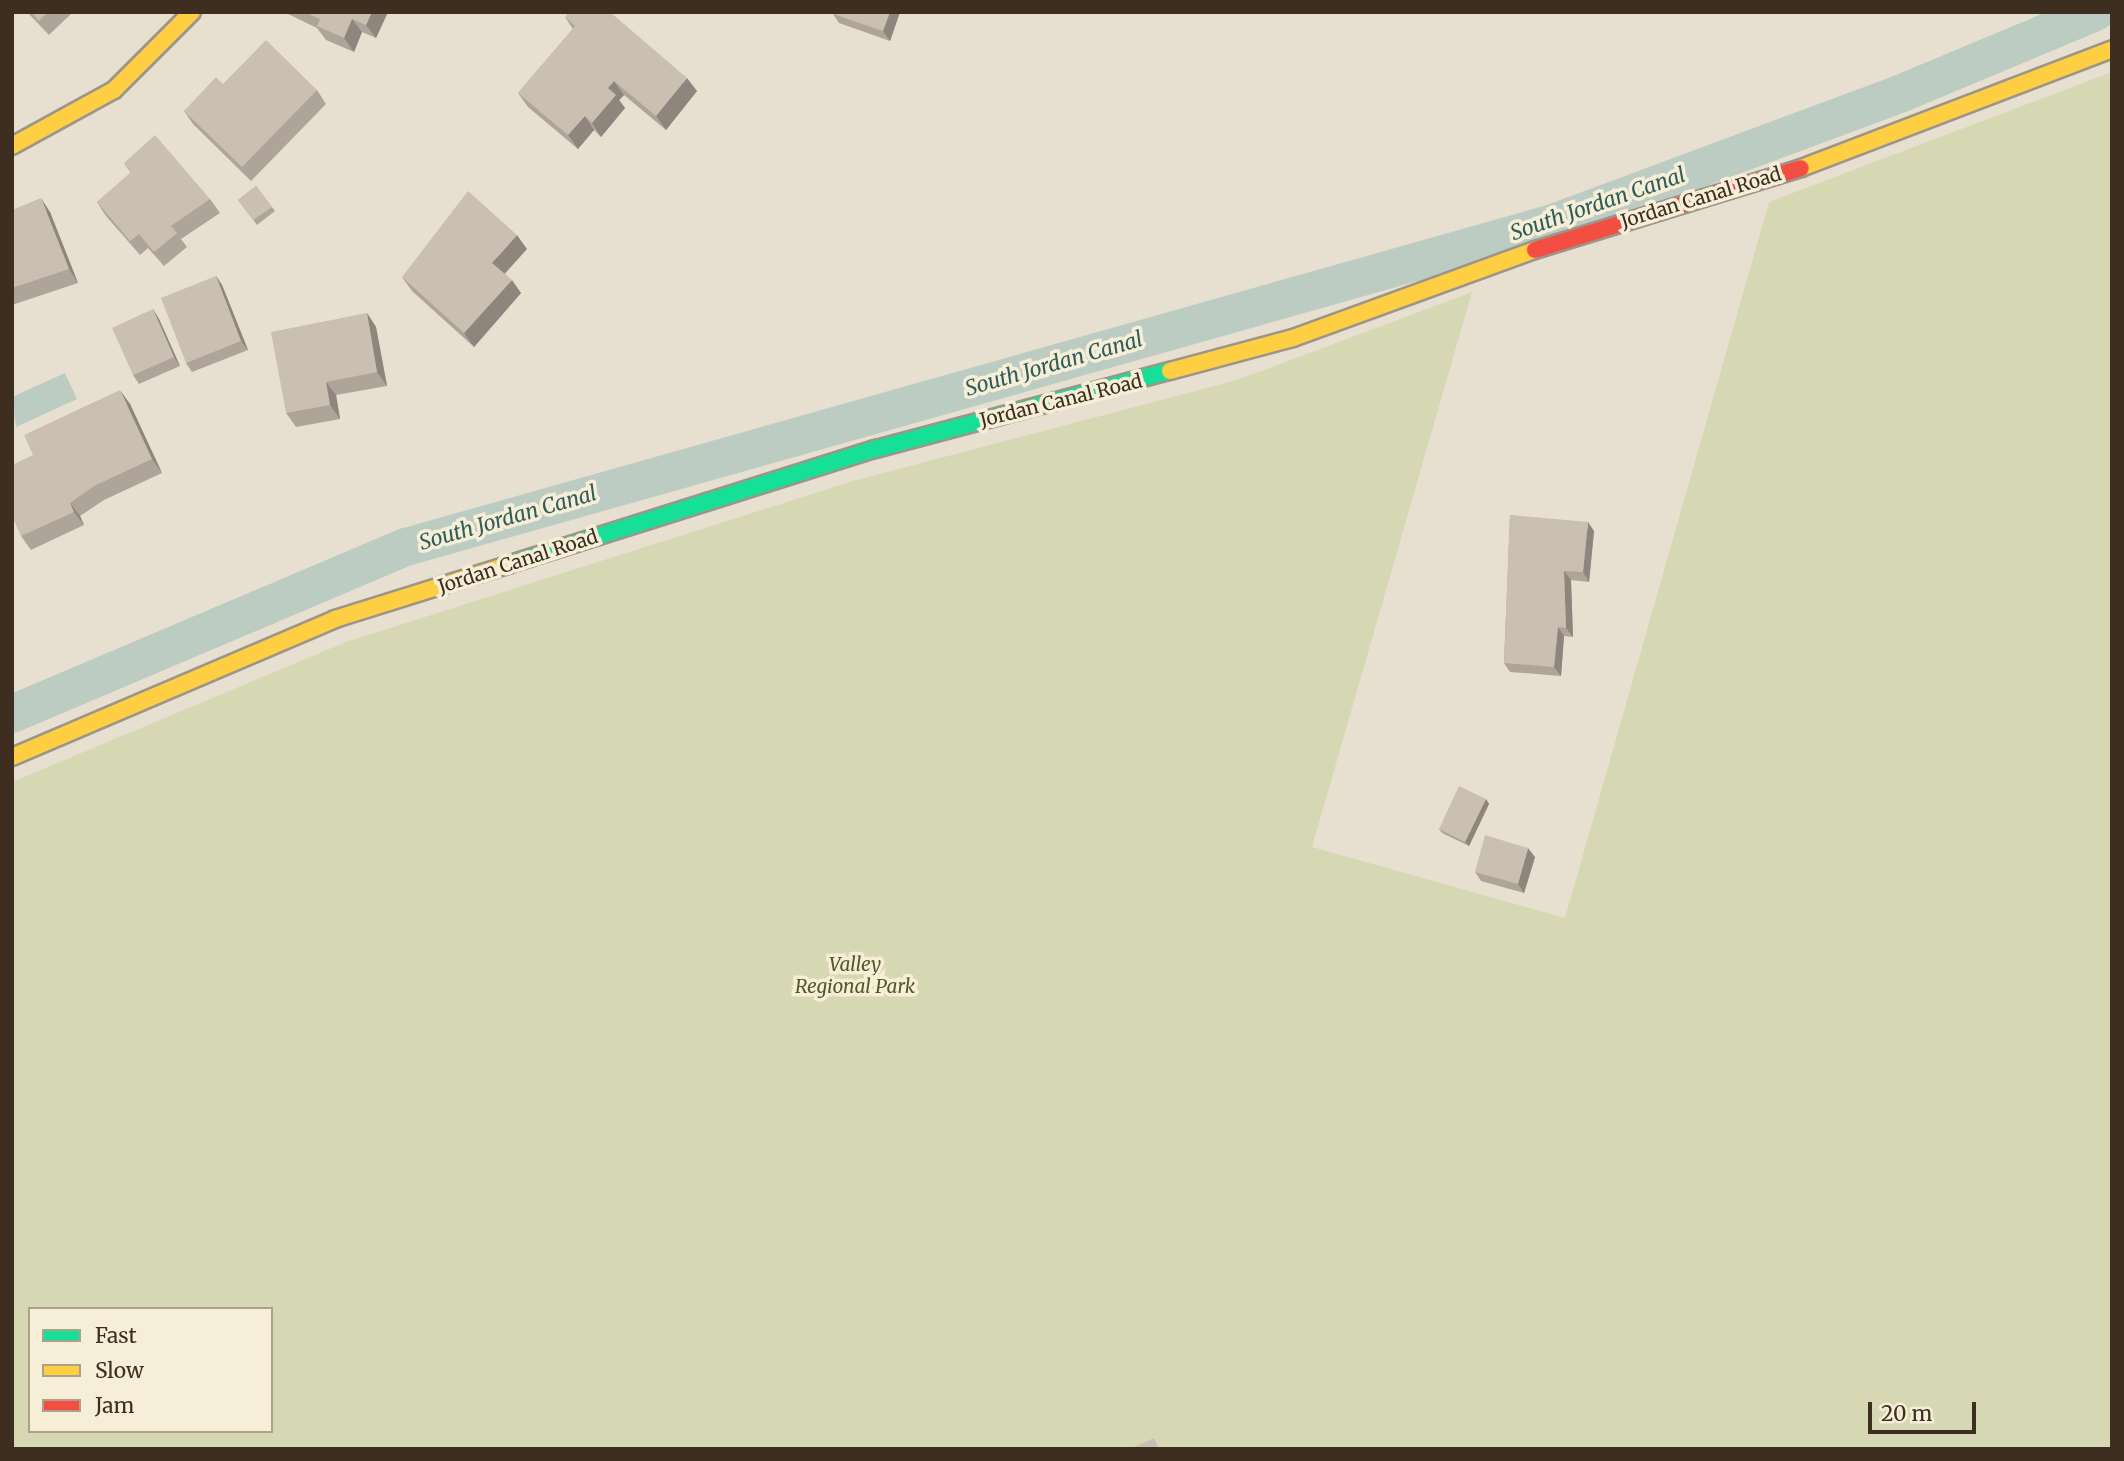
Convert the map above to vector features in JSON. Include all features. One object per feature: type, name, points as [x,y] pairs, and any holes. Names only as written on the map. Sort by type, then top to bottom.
[{"type":"street","points":[[12,146],[114,90],[192,12]]},
{"type":"street","name":"Jordan Canal Road","points":[[12,757],[335,619],[876,449],[1293,338],[1478,268],[1856,150],[2112,50]]},
{"type":"green space","name":"Valley Regional Park","points":[[2112,72],[2112,1449],[12,1449],[12,782],[346,642],[853,481],[1237,380],[1472,292],[1312,847],[1565,918],[1769,202]]},
{"type":"shaded area","points":[[65,373],[77,399],[16,427],[12,397]]},
{"type":"building","points":[[31,12],[48,12],[39,21]]},
{"type":"building","points":[[304,12],[372,12],[366,25],[352,19],[344,38],[317,26],[320,19]]},
{"type":"building","points":[[569,12],[610,12],[687,78],[656,116],[614,81],[608,88],[616,95],[592,123],[585,116],[568,135],[518,93],[575,26],[565,17]]},
{"type":"building","points":[[833,12],[890,12],[883,31]]},
{"type":"building","points":[[266,40],[317,90],[242,167],[184,111],[216,77],[223,84]]},
{"type":"building","points":[[155,135],[210,199],[171,226],[177,233],[154,252],[139,234],[130,241],[97,202],[131,172],[124,163]]},
{"type":"building","points":[[256,186],[272,207],[253,220],[238,200]]},
{"type":"building","points":[[468,191],[517,235],[492,263],[512,280],[464,333],[402,277]]},
{"type":"building","points":[[41,198],[69,269],[12,288],[12,210]]},
{"type":"building","points":[[216,276],[241,341],[186,363],[161,298]]},
{"type":"building","points":[[153,309],[174,357],[133,375],[112,328]]},
{"type":"building","points":[[367,313],[377,372],[326,382],[330,405],[286,413],[271,332]]},
{"type":"building","points":[[120,390],[152,459],[94,486],[70,503],[74,512],[21,536],[12,516],[12,465],[33,455],[24,435]]},
{"type":"building","points":[[1510,515],[1588,522],[1583,572],[1564,571],[1566,628],[1558,627],[1554,667],[1504,663]]},
{"type":"building","points":[[1459,786],[1486,799],[1465,842],[1439,829]]},
{"type":"building","points":[[1485,835],[1528,848],[1518,884],[1475,872]]},
{"type":"building","points":[[1154,1438],[1159,1449],[1130,1449]]},
{"type":"waterway","name":"South Jordan Canal","points":[[12,714],[406,547],[1550,224],[1902,93],[2096,12]]},
{"type":"traffic: fast","points":[[507,565],[876,449],[1170,371]]},
{"type":"traffic: slow","points":[[12,146],[114,90],[192,12]]},
{"type":"traffic: slow","points":[[1801,168],[2112,49]]},
{"type":"traffic: slow","points":[[1170,371],[1293,338],[1535,250]]},
{"type":"traffic: slow","points":[[12,757],[335,619],[507,565]]},
{"type":"traffic: jam","points":[[1535,250],[1801,168]]}]
